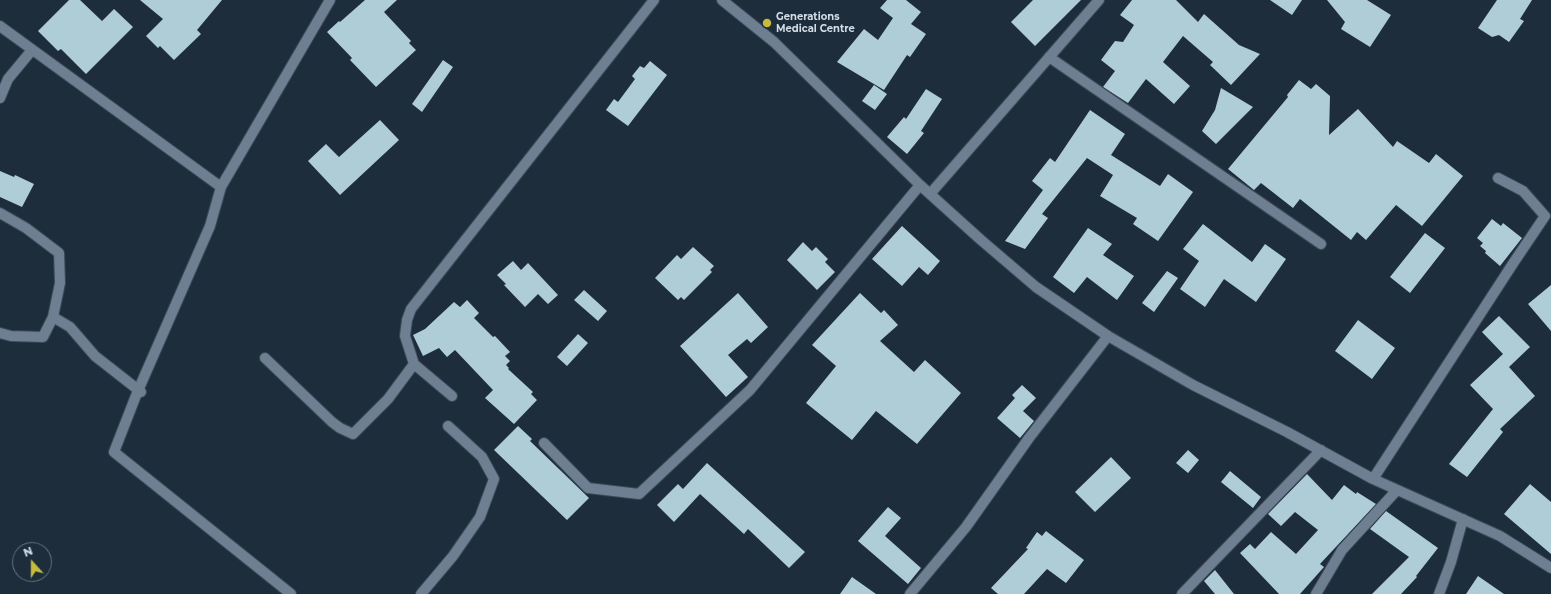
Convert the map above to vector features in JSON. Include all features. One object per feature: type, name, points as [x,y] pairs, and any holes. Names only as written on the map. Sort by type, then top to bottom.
[{"type":"street","points":[[291,594],[114,452],[210,226],[221,187],[330,0]]},
{"type":"street","points":[[452,396],[414,364],[405,336],[411,310],[654,0]]},
{"type":"street","points":[[722,0],[774,42],[920,185],[1036,287],[1108,336],[1193,385],[1321,450],[1373,479],[1500,536],[1551,568]]},
{"type":"street","points":[[930,194],[1099,0]]},
{"type":"street","points":[[0,26],[221,187]]},
{"type":"street","points":[[0,98],[8,79],[32,50]]},
{"type":"street","points":[[1049,57],[1322,244]]},
{"type":"street","points":[[1373,479],[1514,262],[1548,216],[1523,191],[1498,178]]},
{"type":"street","points":[[544,443],[588,488],[639,494],[750,390],[920,185]]},
{"type":"street","points":[[0,213],[26,228],[59,253],[60,283],[53,317],[43,337],[11,336],[0,333]]},
{"type":"street","points":[[53,317],[70,327],[95,356],[140,391]]},
{"type":"street","points":[[910,594],[966,527],[1030,438],[1108,336]]},
{"type":"street","points":[[265,358],[332,422],[340,428],[354,434],[388,399],[414,364]]},
{"type":"street","points":[[421,594],[453,556],[480,518],[494,479],[482,457],[448,426]]},
{"type":"street","points":[[1182,594],[1321,450]]},
{"type":"street","points":[[1316,594],[1342,550],[1397,490]]},
{"type":"street","points":[[1439,594],[1451,562],[1463,519]]},
{"type":"building","points":[[69,0],[80,0],[102,21],[114,9],[133,27],[86,74],[61,49],[58,51],[38,31]]},
{"type":"building","points":[[140,0],[222,0],[197,30],[201,34],[174,60],[160,46],[158,48],[146,36],[163,19]]},
{"type":"building","points":[[365,0],[397,0],[384,12],[411,41],[409,43],[416,50],[376,87],[350,60],[352,58],[327,32]]},
{"type":"building","points":[[887,0],[906,0],[921,12],[911,24],[926,34],[910,57],[907,55],[884,90],[837,62],[864,29],[878,40],[893,18],[880,8]]},
{"type":"building","points":[[1033,0],[1081,0],[1035,46],[1011,22]]},
{"type":"building","points":[[1132,0],[1176,0],[1198,22],[1204,14],[1239,45],[1260,54],[1231,85],[1210,65],[1213,62],[1183,36],[1163,62],[1190,86],[1174,104],[1146,79],[1128,103],[1103,87],[1115,71],[1101,60],[1115,41],[1123,42],[1134,25],[1120,15]]},
{"type":"building","points":[[1270,0],[1302,0],[1292,15]]},
{"type":"building","points":[[1327,0],[1367,0],[1391,15],[1370,47],[1341,29],[1345,22]]},
{"type":"building","points":[[1497,0],[1532,0],[1520,19],[1524,21],[1509,42],[1499,35],[1492,37],[1478,28]]},
{"type":"building","points":[[443,60],[453,67],[422,112],[412,104]]},
{"type":"building","points":[[650,61],[667,75],[628,126],[606,110],[614,99],[618,102],[635,79],[632,76],[640,66],[644,68]]},
{"type":"building","points":[[1299,80],[1311,89],[1316,84],[1330,96],[1329,135],[1358,109],[1393,147],[1397,141],[1429,163],[1436,154],[1463,176],[1422,226],[1396,205],[1366,240],[1357,232],[1351,240],[1300,199],[1293,208],[1261,183],[1254,190],[1228,169],[1288,97],[1287,95]]},
{"type":"building","points":[[874,85],[887,94],[875,110],[862,101]]},
{"type":"building","points":[[1221,88],[1253,107],[1216,144],[1202,131],[1215,110]]},
{"type":"building","points":[[926,89],[942,99],[921,131],[924,133],[907,154],[887,137],[904,117],[906,119]]},
{"type":"building","points":[[1090,110],[1125,134],[1111,155],[1160,186],[1168,174],[1193,192],[1158,241],[1133,224],[1137,218],[1100,196],[1113,175],[1087,158],[1042,214],[1048,218],[1025,249],[1005,241],[1043,190],[1032,181],[1050,158],[1055,162]]},
{"type":"building","points":[[380,120],[399,140],[340,195],[308,161],[326,144],[339,157]]},
{"type":"building","points":[[0,171],[14,177],[15,175],[34,184],[22,207],[0,197]]},
{"type":"building","points":[[1492,219],[1501,226],[1503,223],[1522,238],[1500,266],[1485,253],[1486,251],[1480,246],[1483,243],[1477,238]]},
{"type":"building","points":[[1203,224],[1252,262],[1265,244],[1286,259],[1256,302],[1224,279],[1205,307],[1180,289],[1199,261],[1183,249]]},
{"type":"building","points":[[902,226],[940,261],[928,275],[919,267],[902,286],[872,259]]},
{"type":"building","points":[[1088,228],[1112,244],[1103,255],[1134,276],[1117,300],[1087,277],[1074,293],[1053,277]]},
{"type":"building","points":[[1425,233],[1445,248],[1410,293],[1390,277]]},
{"type":"building","points":[[803,242],[812,251],[816,247],[828,259],[825,262],[835,272],[817,290],[787,260]]},
{"type":"building","points":[[693,247],[714,266],[710,270],[712,272],[684,300],[681,297],[678,300],[655,278],[677,255],[681,259]]},
{"type":"building","points":[[513,261],[521,270],[528,263],[558,295],[548,304],[538,294],[525,307],[504,285],[506,284],[497,275]]},
{"type":"building","points":[[1167,271],[1178,278],[1154,312],[1142,303]]},
{"type":"building","points":[[1551,285],[1551,331],[1528,304]]},
{"type":"building","points":[[584,290],[607,311],[598,321],[574,300]]},
{"type":"building","points":[[738,293],[768,327],[751,343],[747,339],[728,355],[748,377],[726,397],[680,346]]},
{"type":"building","points":[[860,293],[881,313],[884,310],[898,325],[880,341],[914,372],[925,360],[961,393],[917,444],[876,411],[852,440],[806,403],[836,366],[812,345]]},
{"type":"building","points":[[467,300],[479,313],[474,318],[493,337],[495,336],[510,352],[505,356],[510,361],[506,365],[509,368],[508,369],[533,392],[531,394],[537,400],[514,424],[485,398],[493,390],[455,350],[447,357],[439,348],[423,356],[413,335],[425,329],[454,302],[460,307]]},
{"type":"building","points":[[1499,316],[1530,347],[1509,367],[1535,396],[1500,429],[1503,432],[1467,477],[1449,464],[1493,409],[1470,385],[1503,354],[1482,332]]},
{"type":"building","points":[[1358,320],[1395,348],[1372,379],[1335,351]]},
{"type":"building","points":[[578,334],[588,343],[567,366],[557,357]]},
{"type":"building","points":[[1022,385],[1036,398],[1023,411],[1034,421],[1020,438],[997,418],[1015,398],[1012,395]]},
{"type":"building","points":[[518,426],[532,439],[530,441],[589,498],[567,520],[494,450]]},
{"type":"building","points":[[1188,450],[1199,460],[1188,473],[1176,463]]},
{"type":"building","points":[[1111,457],[1131,478],[1095,512],[1075,492]]},
{"type":"building","points":[[707,463],[805,552],[789,568],[748,529],[744,534],[700,494],[674,522],[657,505],[678,484],[683,489]]},
{"type":"building","points":[[1230,471],[1261,497],[1253,508],[1221,482]]},
{"type":"building","points":[[1307,474],[1332,500],[1344,485],[1356,494],[1357,492],[1376,504],[1320,564],[1324,567],[1300,594],[1279,594],[1240,553],[1250,544],[1255,549],[1271,532],[1296,554],[1318,530],[1295,512],[1281,526],[1268,514]]},
{"type":"building","points":[[1530,484],[1551,502],[1551,554],[1504,514]]},
{"type":"building","points":[[888,507],[901,518],[885,536],[921,568],[908,584],[858,541]]},
{"type":"building","points":[[1386,511],[1438,548],[1416,576],[1417,577],[1401,594],[1372,594],[1409,557],[1370,529]]},
{"type":"building","points":[[1046,531],[1084,560],[1066,583],[1047,569],[1024,594],[998,594],[991,588],[1028,549],[1026,548],[1037,532],[1042,536]]},
{"type":"building","points":[[1215,570],[1234,594],[1215,594],[1204,581]]},
{"type":"building","points":[[1478,576],[1504,594],[1466,594]]},
{"type":"building","points":[[852,577],[876,594],[840,594]]},
{"type":"place","name":"Generations Medical Centre","points":[[767,23]]}]
